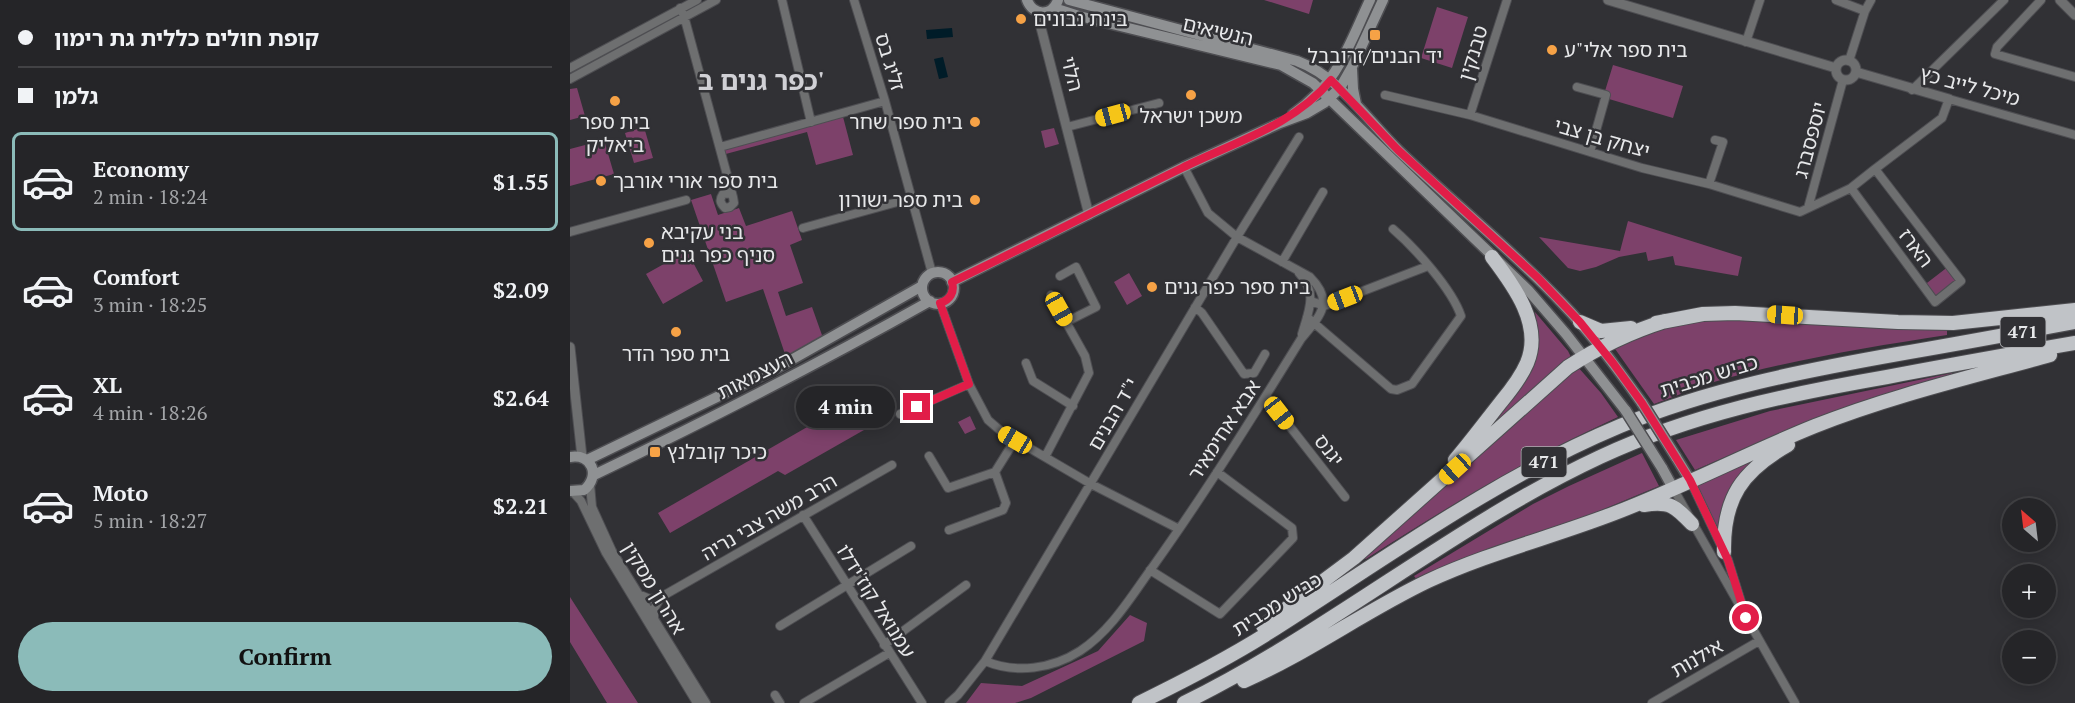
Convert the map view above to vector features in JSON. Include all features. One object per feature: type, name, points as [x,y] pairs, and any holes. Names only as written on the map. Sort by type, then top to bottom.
[{"type":"highway","points":[[1411,509],[1484,425],[1513,386],[1527,362],[1531,335],[1525,310],[1509,279],[1492,257]]},
{"type":"highway","points":[[1580,322],[1596,330],[1606,331],[1697,315],[1735,313],[1898,322],[1953,322],[2075,310]]},
{"type":"highway","points":[[1198,673],[1323,583],[1411,509],[1559,374],[1600,347],[1636,330],[1665,321]]},
{"type":"highway","name":"כביש מכבית","points":[[1139,703],[1264,636],[1502,485],[1620,426],[1716,392],[1769,378],[2075,322]]},
{"type":"highway","name":"כביש מכבית","points":[[1184,703],[1266,659],[1504,507],[1582,465],[1622,447],[1688,422],[1750,404],[1807,391],[2075,343]]},
{"type":"highway","points":[[1188,703],[1253,677],[1429,581],[1478,561],[1628,508],[1838,417],[1932,387],[2075,349]]},
{"type":"highway","points":[[1724,552],[1727,512],[1742,482],[1770,456],[1838,417]]},
{"type":"highway","points":[[1628,508],[1665,503],[1675,507],[1692,524]]},
{"type":"main road","points":[[1027,0],[1031,8],[1037,12],[1049,12],[1056,4]]},
{"type":"main road","name":"הנשיאים","points":[[1069,0],[1298,61],[1315,68],[1331,80],[1398,150],[1538,278],[1580,322],[1642,403],[1690,480]]},
{"type":"main road","points":[[1307,113],[1326,95],[1370,0]]},
{"type":"main road","points":[[1280,123],[1340,88],[1383,0]]},
{"type":"main road","name":"הנשיאים","points":[[1056,4],[1079,16],[1281,65],[1302,75],[1326,95],[1528,290],[1626,411],[1673,488]]},
{"type":"main road","points":[[1315,68],[1328,67],[1342,59]]},
{"type":"main road","points":[[1352,67],[1353,92],[1359,110]]},
{"type":"main road","points":[[952,282],[1184,167],[1280,123],[1307,113],[1327,110],[1343,113]]},
{"type":"main road","points":[[942,272],[952,282],[952,294],[949,298],[935,302],[924,294],[922,286],[924,280],[932,273],[942,272]]},
{"type":"main road","name":"העצמאות","points":[[585,458],[777,368],[922,286]]},
{"type":"main road","name":"העצמאות","points":[[592,480],[935,302]]},
{"type":"main road","points":[[570,457],[585,458],[591,464],[592,480],[584,490],[572,492]]},
{"type":"street","points":[[570,79],[682,12],[696,0]]},
{"type":"street","points":[[570,68],[682,12],[716,0]]},
{"type":"street","points":[[782,0],[811,122]]},
{"type":"street","name":"זליג בס","points":[[854,0],[885,101],[932,273]]},
{"type":"street","name":"טבנקין","points":[[1470,116],[1507,0]]},
{"type":"street","points":[[1608,0],[1836,68]]},
{"type":"street","points":[[1746,42],[1760,0]]},
{"type":"street","points":[[1836,0],[1865,11]]},
{"type":"street","points":[[1849,61],[1870,0]]},
{"type":"street","points":[[1912,90],[2004,0]]},
{"type":"street","points":[[2041,0],[1997,47],[1995,54],[2075,77]]},
{"type":"street","points":[[2060,0],[2075,15]]},
{"type":"street","points":[[682,12],[732,193]]},
{"type":"street","name":"הלוי","points":[[1037,12],[1089,215]]},
{"type":"street","points":[[1842,61],[1849,61],[1854,64],[1856,72],[1851,79],[1843,80],[1837,74],[1836,68],[1842,61]]},
{"type":"street","name":"מיכל לייב כץ","points":[[1856,72],[1912,90],[2075,135]]},
{"type":"street","name":"יוספסברג","points":[[1808,208],[1843,80]]},
{"type":"street","points":[[1577,87],[1606,95],[1590,152]]},
{"type":"street","name":"יצחק בן צבי","points":[[1385,95],[1470,116],[1642,168],[1709,184],[1800,212],[1808,208]]},
{"type":"street","points":[[1808,208],[1851,188],[1942,118],[1949,99]]},
{"type":"street","points":[[720,147],[885,101]]},
{"type":"street","points":[[1067,127],[1159,103]]},
{"type":"street","name":"י\"ד הבנים","points":[[949,703],[985,662],[1299,136]]},
{"type":"street","points":[[1709,184],[1723,142],[1715,140]]},
{"type":"street","points":[[1184,167],[1208,213],[1237,237],[1310,277],[1319,286],[1324,296],[1324,306]]},
{"type":"street","name":"הארז","points":[[1851,188],[1935,302],[1961,281],[1875,169]]},
{"type":"street","points":[[1282,262],[1323,192]]},
{"type":"street","points":[[803,228],[912,198]]},
{"type":"street","points":[[570,232],[686,200]]},
{"type":"street","points":[[1307,317],[1390,389],[1397,390],[1412,384],[1461,316],[1458,305],[1428,266],[1408,242],[1393,229]]},
{"type":"street","points":[[1311,301],[1324,306],[1428,266]]},
{"type":"street","points":[[1060,276],[1076,267],[1096,307],[1066,322]]},
{"type":"street","points":[[1296,269],[1307,281],[1311,301],[1301,339]]},
{"type":"street","points":[[1045,457],[1089,373],[1085,356],[1051,295]]},
{"type":"street","points":[[935,302],[969,384],[988,420],[1002,432],[1091,484],[1179,530]]},
{"type":"street","name":"אבא אחימאיר","points":[[985,662],[1010,669],[1033,668],[1054,663],[1080,651],[1106,630],[1179,530],[1324,306]]},
{"type":"street","points":[[1195,307],[1202,313],[1244,374],[1254,373],[1265,354]]},
{"type":"street","points":[[570,347],[585,458]]},
{"type":"street","points":[[1026,363],[1033,381],[1073,406]]},
{"type":"street","points":[[900,414],[969,384]]},
{"type":"street","name":"יגנס","points":[[1266,396],[1345,497]]},
{"type":"street","points":[[929,456],[948,488],[995,472],[1015,440]]},
{"type":"street","name":"הרב משה צבי נריה","points":[[661,597],[892,465]]},
{"type":"street","points":[[949,530],[1006,507],[995,472]]},
{"type":"street","points":[[1150,570],[1220,614],[1293,538],[1292,528],[1217,472]]},
{"type":"street","name":"אהרון מסקין","points":[[592,480],[591,500],[612,551],[706,703]]},
{"type":"street","points":[[1690,480],[1724,552],[1746,618]]},
{"type":"street","points":[[1673,488],[1795,703]]},
{"type":"street","name":"אהרון מסקין","points":[[572,492],[581,501],[611,562],[697,703]]},
{"type":"street","name":"עמנואל קוז'ידלו","points":[[803,515],[922,703]]},
{"type":"street","points":[[780,626],[911,546]]},
{"type":"street","points":[[884,645],[966,585]]},
{"type":"street","points":[[638,594],[650,598],[661,597]]},
{"type":"street","points":[[654,621],[654,609],[661,597]]},
{"type":"street","name":"אילנות","points":[[1652,703],[1759,641]]},
{"type":"street","points":[[804,703],[889,653]]},
{"type":"street","points":[[775,695],[780,703]]},
{"type":"shaded area","points":[[1264,0],[1313,0],[1309,14]]},
{"type":"shaded area","points":[[1437,7],[1468,17],[1452,68],[1421,58]]},
{"type":"shaded area","points":[[1613,65],[1683,86],[1673,118],[1609,99],[1610,93],[1605,91]]},
{"type":"shaded area","points":[[577,88],[585,116],[570,120],[570,89]]},
{"type":"shaded area","points":[[842,113],[853,155],[816,165],[807,132],[722,155],[720,147]]},
{"type":"shaded area","points":[[644,127],[653,158],[634,163],[625,133]]},
{"type":"shaded area","points":[[1054,128],[1059,144],[1045,148],[1041,131]]},
{"type":"shaded area","points":[[604,140],[614,174],[570,186],[570,149]]},
{"type":"shaded area","points":[[711,194],[718,215],[739,208],[746,226],[792,211],[802,240],[790,245],[803,283],[778,292],[786,316],[812,307],[823,338],[786,357],[763,289],[726,302],[691,200]]},
{"type":"shaded area","points":[[1628,221],[1742,257],[1738,276],[1675,265],[1673,256],[1648,261],[1646,252],[1619,257],[1580,271],[1568,268],[1539,237],[1620,251],[1619,255]]},
{"type":"shaded area","points":[[687,251],[703,281],[663,304],[646,274]]},
{"type":"shaded area","points":[[1949,266],[1961,281],[1935,302],[1923,286]]},
{"type":"shaded area","points":[[1129,273],[1142,296],[1127,305],[1114,282]]},
{"type":"shaded area","points":[[1535,312],[1571,357],[1487,434],[1482,432],[1505,406],[1524,378],[1535,347]]},
{"type":"shaded area","points":[[1746,319],[1910,330],[1947,330],[1947,335],[1859,349],[1772,367],[1714,382],[1654,404],[1613,346],[1657,328],[1694,320]]},
{"type":"shaded area","points":[[1577,366],[1618,417],[1521,466],[1366,559],[1362,557]]},
{"type":"shaded area","points":[[1952,373],[1952,377],[1853,405],[1806,422],[1695,470],[1676,440],[1770,411]]},
{"type":"shaded area","points":[[849,403],[864,430],[785,475],[778,471],[670,533],[658,513]]},
{"type":"shaded area","points":[[970,416],[976,429],[965,434],[958,422]]},
{"type":"shaded area","points":[[1771,449],[1763,457],[1722,526],[1717,528],[1694,482]]},
{"type":"shaded area","points":[[1642,453],[1659,486],[1573,522],[1417,580],[1414,576],[1533,504]]},
{"type":"shaded area","points":[[570,597],[638,703],[607,703],[570,642]]},
{"type":"shaded area","points":[[1130,615],[1147,623],[1144,641],[1031,698],[1015,703],[966,703],[981,683],[1022,686],[1098,651]]},
{"type":"water","points":[[952,28],[953,37],[927,39],[926,30]]},
{"type":"water","points":[[943,57],[948,77],[939,79],[934,59]]},
{"type":"place","name":"בינת נבונים","points":[[1021,19]]},
{"type":"place","name":"יד הבנים/זרובבל","points":[[1375,35]]},
{"type":"place","name":"בית ספר אלי\"ע","points":[[1552,50]]},
{"type":"place","name":"משכן ישראל","points":[[1191,95]]},
{"type":"place","name":"בית ספר ביאליק","points":[[615,101]]},
{"type":"place","name":"בית ספר שחר","points":[[975,122]]},
{"type":"place","name":"בית ספר אורי אורבך","points":[[601,181]]},
{"type":"place","name":"בית ספר ישורון","points":[[975,200]]},
{"type":"place","name":"בני עקיבא סניף כפר גנים","points":[[649,243]]},
{"type":"place","name":"בית ספר כפר גנים","points":[[1152,287]]},
{"type":"place","name":"בית ספר הדר","points":[[676,332]]},
{"type":"place","name":"כיכר קובלנץ","points":[[655,452]]},
{"type":"district","name":"כפר גנים ב'","points":[[761,81]]},
{"type":"route","points":[[917,407],[969,384],[940,303],[945,302],[952,294],[954,289],[952,282],[1013,254],[1184,167],[1280,123],[1316,96],[1331,80],[1398,150],[1538,278],[1580,322],[1613,363],[1642,403],[1690,480],[1728,560],[1746,618]]}]
